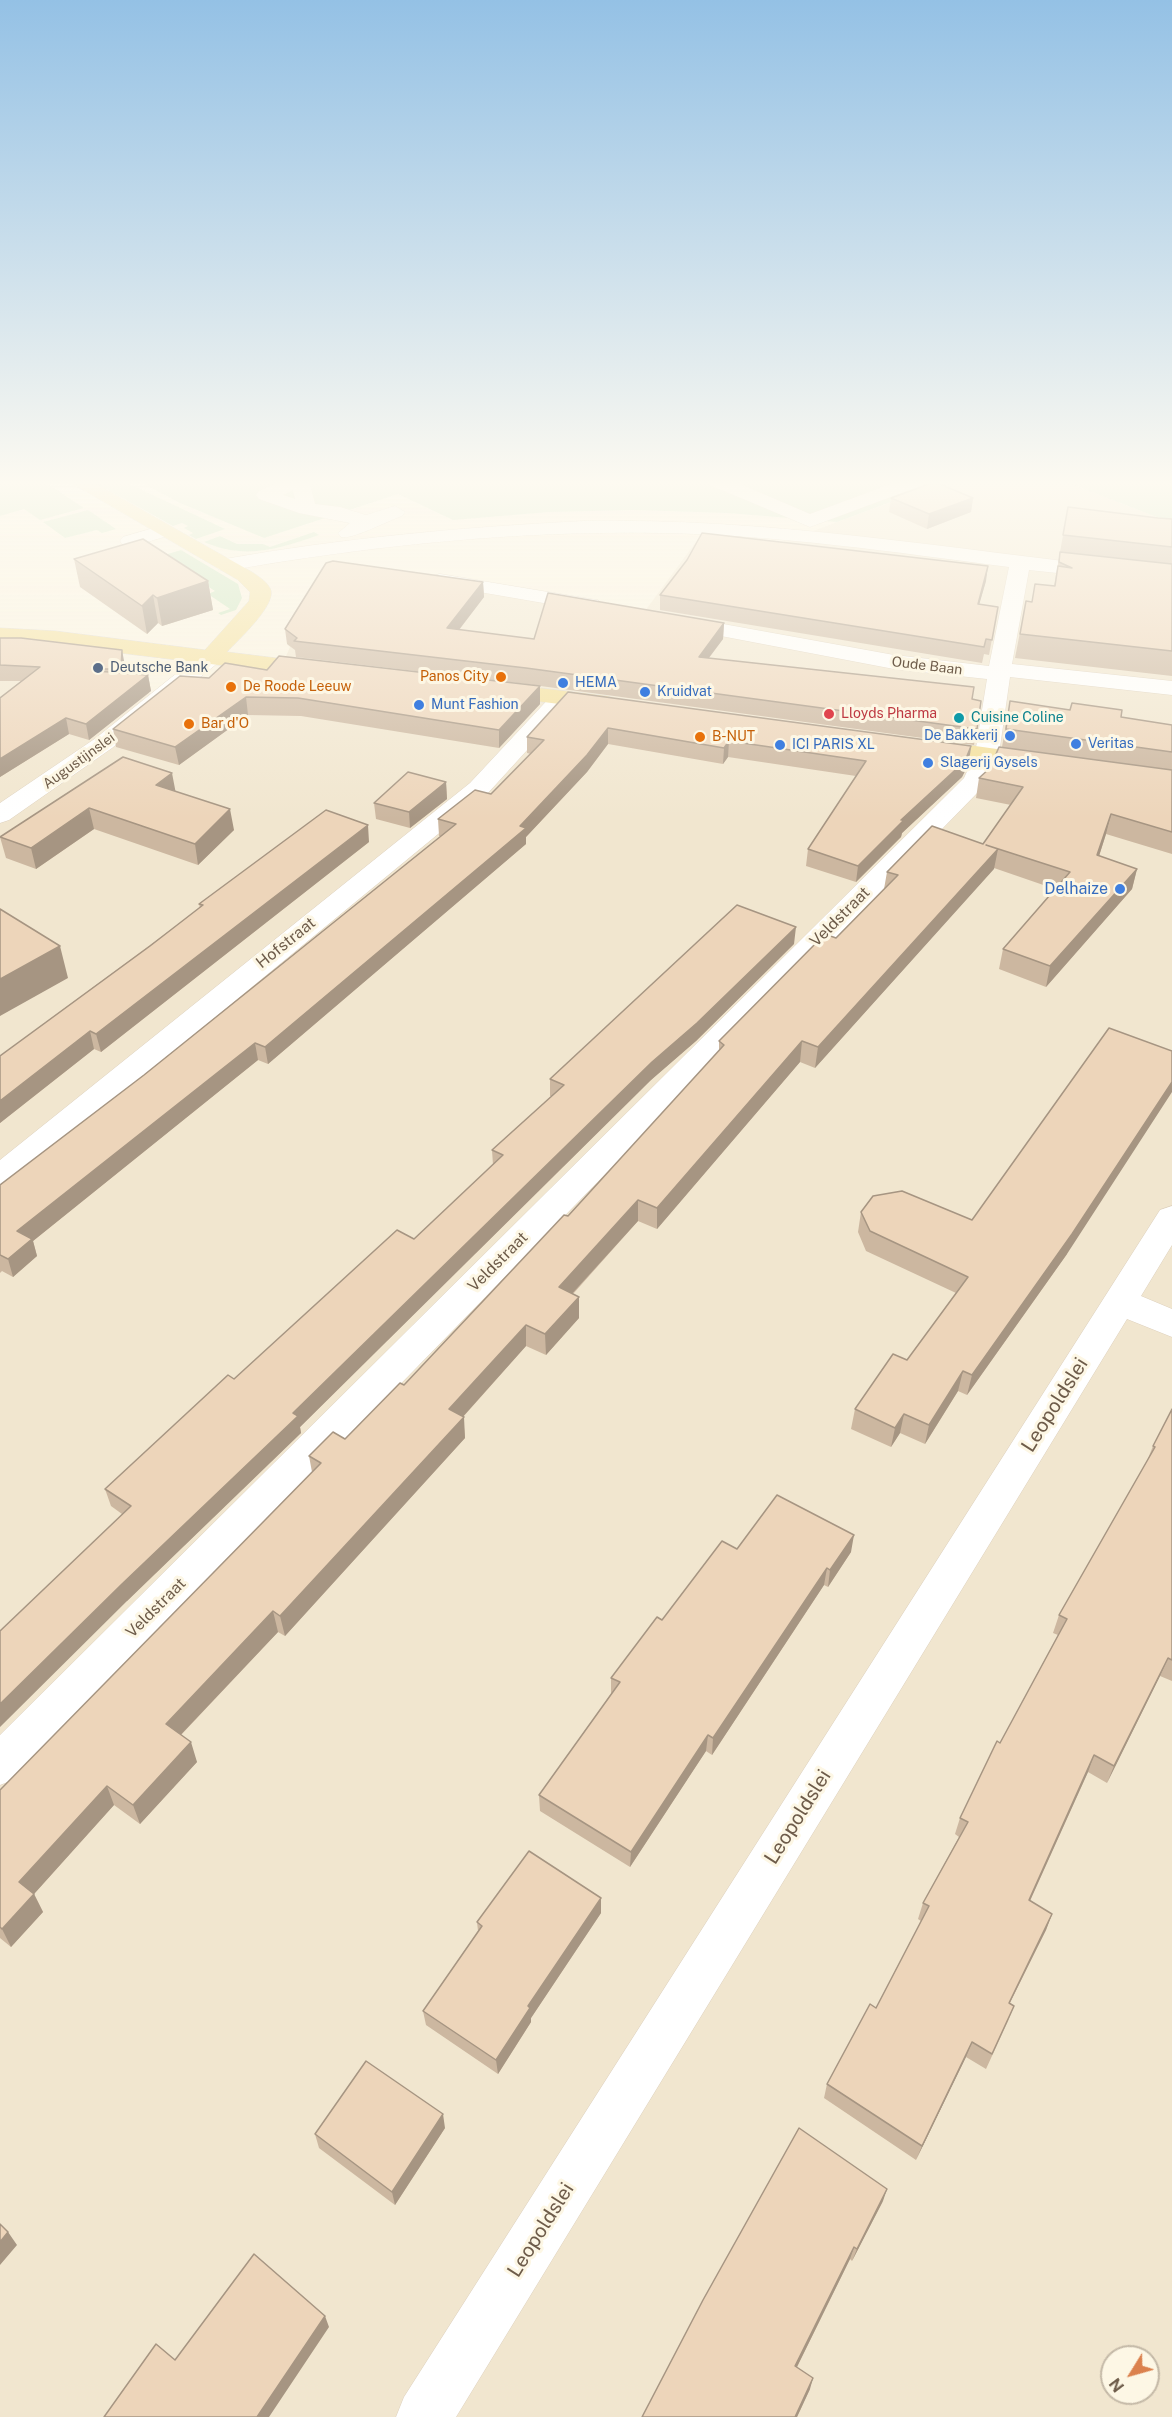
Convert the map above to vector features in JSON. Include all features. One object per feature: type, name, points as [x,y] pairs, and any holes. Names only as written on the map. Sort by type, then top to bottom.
[{"type":"main road","points":[[211,657],[260,602],[261,594]]},
{"type":"main road","points":[[0,635],[55,638],[339,673]]},
{"type":"main road","points":[[470,687],[632,707]]},
{"type":"main road","points":[[903,743],[1066,765]]},
{"type":"street","points":[[519,594],[611,609]]},
{"type":"street","name":"Veldstraat","points":[[0,1765],[975,780],[987,754],[1014,594]]},
{"type":"street","name":"Oude Baan","points":[[654,617],[894,662],[1172,688]]},
{"type":"street","name":"Augustijnslei","points":[[0,815],[108,740],[211,657]]},
{"type":"street","name":"Hofstraat","points":[[0,1177],[479,788],[562,698]]},
{"type":"street","name":"Leopoldslei","points":[[424,2417],[1172,1218]]},
{"type":"street","points":[[1124,1295],[1172,1307]]},
{"type":"street","points":[[1124,1295],[1172,1324]]},
{"type":"shaded area","points":[[431,594],[491,594],[639,619],[658,594],[1172,594],[1172,2417],[0,2417],[0,653],[120,664],[134,690],[203,704],[274,683],[290,647],[287,644]]},
{"type":"green space","points":[[208,594],[241,594],[242,598],[236,610],[221,615],[218,613],[230,609]]},
{"type":"building","points":[[124,594],[170,594],[157,598],[153,595],[142,606]]},
{"type":"building","points":[[307,594],[474,594],[447,628],[534,639],[548,594],[553,594],[724,623],[699,657],[974,687],[972,699],[981,701],[977,729],[526,668],[294,641],[297,638],[285,629]]},
{"type":"building","points":[[981,594],[978,604],[998,607],[992,640],[986,639],[984,647],[660,595]]},
{"type":"building","points":[[1033,594],[1172,594],[1172,651],[1020,634],[1026,601],[1032,602]]},
{"type":"building","points":[[0,638],[21,638],[122,650],[121,669],[96,671],[148,675],[86,724],[66,718],[0,759],[0,698],[40,667],[0,665]]},
{"type":"building","points":[[279,656],[540,686],[499,730],[298,698],[246,697],[175,747],[113,729],[180,676],[209,678],[225,663],[267,670]]},
{"type":"building","points":[[568,692],[971,746],[965,761],[901,820],[904,820],[858,866],[808,849],[866,761],[729,741],[724,748],[608,728],[587,755],[520,826],[526,828],[265,1047],[255,1043],[17,1231],[32,1239],[8,1259],[0,1255],[0,1185],[144,1075],[456,824],[438,819],[475,790],[491,794],[544,740],[527,737]]},
{"type":"building","points":[[1010,701],[1070,710],[1072,703],[1122,710],[1121,717],[1172,725],[1172,752],[1006,729]]},
{"type":"building","points":[[999,747],[1172,770],[1172,832],[1111,814],[1097,855],[1137,869],[1050,966],[1003,949],[1070,872],[986,845],[998,849],[818,1047],[802,1041],[657,1208],[638,1200],[559,1287],[579,1297],[545,1334],[526,1325],[449,1409],[464,1417],[280,1616],[273,1611],[166,1724],[191,1742],[133,1805],[107,1786],[19,1882],[34,1894],[2,1929],[0,1927],[0,1790],[321,1463],[309,1456],[333,1432],[345,1439],[400,1383],[404,1385],[564,1215],[568,1216],[724,1045],[719,1041],[825,934],[836,938],[898,875],[887,872],[932,826],[983,844],[1023,787],[979,778],[990,768]]},
{"type":"building","points":[[123,757],[172,773],[156,785],[230,809],[195,844],[89,808],[31,848],[0,837]]},
{"type":"building","points":[[408,772],[446,782],[409,812],[374,803]]},
{"type":"building","points":[[326,810],[368,825],[96,1034],[90,1031],[0,1101],[0,1056],[150,946],[203,905],[199,904]]},
{"type":"building","points":[[737,905],[796,927],[697,1023],[652,1062],[293,1413],[298,1416],[0,1704],[0,1631],[131,1506],[105,1489],[228,1375],[234,1379],[397,1230],[414,1239],[503,1155],[492,1150],[564,1085],[550,1079]]},
{"type":"building","points":[[0,909],[60,946],[0,979]]},
{"type":"building","points":[[1109,1028],[1172,1051],[1172,1082],[1072,1234],[972,1375],[963,1371],[929,1425],[904,1414],[895,1428],[855,1409],[893,1354],[907,1360],[968,1277],[870,1231],[861,1212],[873,1196],[902,1191],[972,1220]]},
{"type":"building","points":[[1172,1409],[1172,1660],[1168,1658],[1114,1766],[1094,1755],[1029,1900],[1052,1914],[1009,2003],[1014,2006],[992,2054],[972,2042],[922,2146],[827,2084],[870,2004],[876,2008],[929,1906],[923,1903],[968,1822],[960,1818],[997,1741],[1000,1743],[1067,1619],[1059,1615],[1155,1447],[1153,1446]]},
{"type":"building","points":[[777,1495],[854,1535],[830,1570],[827,1568],[713,1738],[708,1735],[631,1852],[539,1795],[620,1682],[611,1678],[657,1617],[662,1620],[722,1541],[737,1549]]},
{"type":"building","points":[[529,1851],[601,1898],[528,2006],[530,2008],[496,2060],[423,2011],[482,1926],[477,1922]]},
{"type":"building","points":[[366,2061],[443,2114],[392,2192],[315,2134]]},
{"type":"building","points":[[799,2128],[887,2189],[857,2249],[854,2247],[795,2366],[813,2378],[795,2417],[642,2417],[703,2300]]},
{"type":"building","points":[[0,2224],[8,2232],[0,2242]]},
{"type":"building","points":[[254,2254],[325,2316],[257,2417],[104,2417],[156,2344],[175,2360]]},
{"type":"place","name":"Deutsche Bank","points":[[98,668]]},
{"type":"place","name":"Panos City","points":[[501,677]]},
{"type":"place","name":"HEMA","points":[[563,683]]},
{"type":"place","name":"De Roode Leeuw","points":[[231,687]]},
{"type":"place","name":"Kruidvat","points":[[645,692]]},
{"type":"place","name":"Munt Fashion","points":[[419,705]]},
{"type":"place","name":"Lloyds Pharma","points":[[829,714]]},
{"type":"place","name":"Cuisine Coline","points":[[959,718]]},
{"type":"place","name":"Bar d'O","points":[[189,724]]},
{"type":"place","name":"De Bakkerij","points":[[1010,736]]},
{"type":"place","name":"B-NUT","points":[[700,737]]},
{"type":"place","name":"Veritas","points":[[1076,744]]},
{"type":"place","name":"ICI PARIS XL","points":[[780,745]]},
{"type":"place","name":"Slagerij Gysels","points":[[928,763]]},
{"type":"place","name":"Delhaize","points":[[1120,889]]}]
